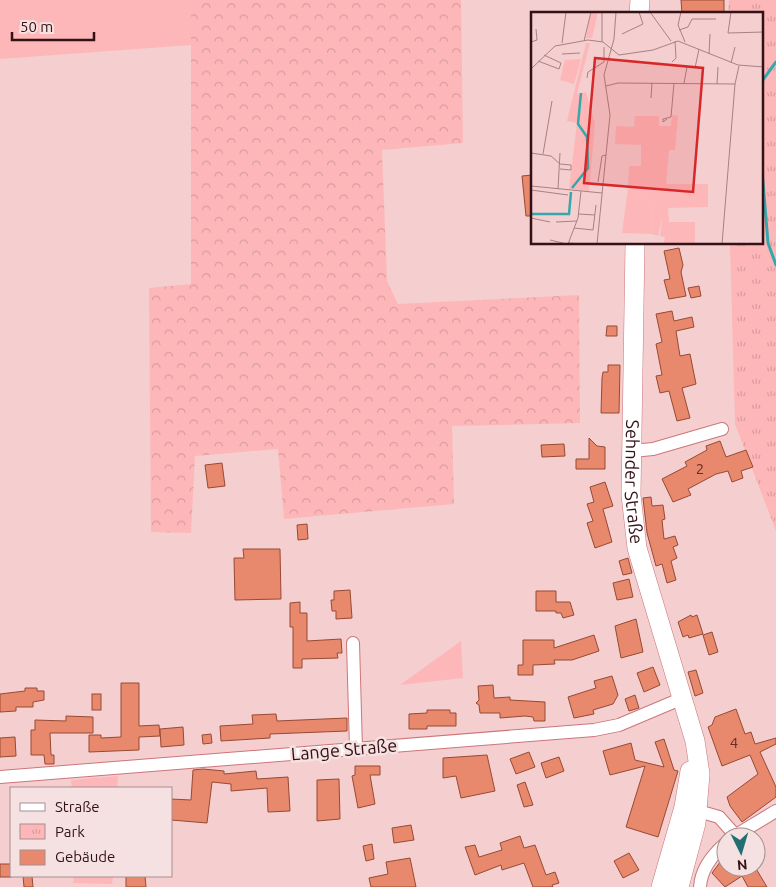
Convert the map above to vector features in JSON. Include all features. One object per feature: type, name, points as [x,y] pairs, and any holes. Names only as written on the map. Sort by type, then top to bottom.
[{"type":"main road","name":"Sehnder Straße","points":[[635,245],[631,495],[637,548],[695,741],[700,774],[691,809],[679,887]]},
{"type":"main road","name":"Sehnder Straße","points":[[661,887],[691,809]]},
{"type":"street","points":[[632,451],[652,449],[722,429]]},
{"type":"street","points":[[353,643],[356,749]]},
{"type":"street","name":"Lange Straße","points":[[0,777],[607,728],[684,705]]},
{"type":"street","points":[[691,809],[719,817],[725,827]]},
{"type":"street","points":[[749,827],[776,811]]},
{"type":"street","points":[[700,887],[708,862],[716,854]]},
{"type":"green space","points":[[0,0],[191,0],[191,45],[0,59]]},
{"type":"green space","points":[[191,0],[461,0],[463,143],[382,150],[387,281],[398,304],[579,295],[580,423],[452,426],[454,504],[284,519],[278,449],[195,456],[191,533],[151,532],[149,288],[191,284]]},
{"type":"green space","points":[[729,0],[776,0],[776,531],[735,424],[730,245],[764,245],[764,12],[728,12]]},
{"type":"green space","points":[[461,641],[463,678],[400,685]]},
{"type":"green space","points":[[118,776],[117,787],[72,787],[71,780]]},
{"type":"green space","points":[[74,877],[113,877],[112,884],[73,883]]},
{"type":"building","points":[[681,0],[724,0],[724,12],[682,12]]},
{"type":"building","points":[[531,175],[531,216],[526,216],[522,176]]},
{"type":"building","points":[[679,248],[683,265],[681,272],[686,296],[669,299],[664,280],[670,279],[664,251]]},
{"type":"building","points":[[699,286],[701,296],[691,298],[688,288]]},
{"type":"building","points":[[672,311],[674,321],[692,317],[694,327],[676,331],[680,356],[690,354],[696,384],[682,388],[690,418],[677,421],[669,391],[660,393],[656,376],[662,375],[656,344],[662,342],[656,314]]},
{"type":"building","points":[[607,326],[617,326],[617,336],[606,336]]},
{"type":"building","points":[[608,365],[620,365],[619,413],[601,413],[602,378],[603,372],[608,372]]},
{"type":"building","points":[[589,438],[597,446],[605,447],[605,469],[576,469],[576,459],[589,459]]},
{"type":"building","points":[[720,441],[726,457],[746,450],[753,467],[741,471],[743,478],[732,482],[728,471],[716,474],[688,489],[691,495],[673,502],[662,479],[687,466],[685,462],[707,450],[706,446]]},
{"type":"building","points":[[564,444],[565,456],[542,457],[541,445]]},
{"type":"building","points":[[222,463],[225,486],[208,488],[205,465]]},
{"type":"building","points":[[605,482],[613,506],[603,509],[612,542],[595,548],[587,523],[593,521],[587,504],[594,502],[590,487]]},
{"type":"building","points":[[651,497],[652,506],[663,505],[665,519],[662,520],[664,539],[675,536],[678,545],[673,547],[677,558],[671,561],[676,580],[667,583],[662,564],[656,566],[647,533],[643,498]]},
{"type":"building","points":[[307,524],[308,539],[298,540],[297,525]]},
{"type":"building","points":[[243,549],[280,549],[281,599],[235,600],[234,558],[244,558]]},
{"type":"building","points":[[628,558],[632,573],[623,575],[619,561]]},
{"type":"building","points":[[629,579],[633,597],[617,600],[613,583]]},
{"type":"building","points":[[350,590],[352,618],[336,619],[336,611],[332,611],[331,600],[334,600],[334,591]]},
{"type":"building","points":[[536,591],[556,591],[556,602],[570,602],[574,615],[563,618],[561,613],[556,613],[556,611],[536,611]]},
{"type":"building","points":[[300,602],[300,613],[307,613],[307,641],[341,639],[342,653],[337,653],[338,658],[302,659],[302,668],[293,668],[293,627],[290,627],[290,603]]},
{"type":"building","points":[[691,615],[692,617],[697,615],[703,634],[689,638],[688,635],[683,637],[678,622]]},
{"type":"building","points":[[636,619],[643,652],[621,658],[615,626]]},
{"type":"building","points":[[712,632],[718,652],[709,655],[703,635]]},
{"type":"building","points":[[594,635],[599,651],[572,660],[554,660],[555,664],[533,665],[533,675],[518,675],[518,665],[523,665],[523,640],[554,640],[554,648]]},
{"type":"building","points":[[653,667],[660,685],[644,692],[637,673]]},
{"type":"building","points":[[696,670],[703,693],[695,696],[688,672]]},
{"type":"building","points":[[612,676],[618,695],[613,704],[593,710],[594,714],[574,718],[568,697],[596,688],[594,681]]},
{"type":"building","points":[[121,683],[139,683],[139,726],[159,725],[160,736],[139,737],[139,750],[89,752],[89,735],[101,735],[101,738],[121,737]]},
{"type":"building","points":[[493,685],[494,698],[510,697],[510,700],[545,702],[545,721],[534,721],[533,717],[525,716],[500,718],[500,713],[480,713],[479,705],[476,703],[479,700],[478,686]]},
{"type":"building","points":[[25,688],[37,688],[37,691],[44,691],[44,700],[33,702],[33,707],[16,707],[16,711],[0,712],[0,694],[25,691]]},
{"type":"building","points":[[92,694],[101,694],[101,710],[92,710]]},
{"type":"building","points":[[635,695],[639,708],[629,711],[625,699]]},
{"type":"building","points":[[736,709],[745,734],[751,732],[755,744],[776,738],[776,744],[760,752],[776,787],[776,797],[742,822],[730,806],[727,797],[758,774],[750,755],[722,766],[708,727],[712,725],[715,717]]},
{"type":"building","points":[[427,710],[450,710],[450,713],[456,713],[456,726],[427,726],[427,729],[409,729],[409,714],[427,713]]},
{"type":"building","points":[[276,714],[277,721],[347,718],[347,731],[270,734],[270,738],[221,741],[220,726],[253,724],[252,715]]},
{"type":"building","points":[[66,716],[93,717],[93,733],[50,733],[51,755],[54,755],[54,764],[45,764],[44,755],[31,755],[31,730],[35,730],[35,720],[66,721]]},
{"type":"building","points":[[183,727],[184,745],[161,747],[160,729]]},
{"type":"building","points":[[211,734],[212,743],[203,744],[202,735]]},
{"type":"building","points":[[15,737],[16,756],[0,757],[0,738]]},
{"type":"building","points":[[664,739],[674,770],[678,771],[658,837],[626,827],[645,766],[610,775],[603,751],[631,743],[635,760],[664,767],[655,742]]},
{"type":"building","points":[[529,752],[535,767],[516,774],[510,759]]},
{"type":"building","points":[[487,755],[495,791],[461,798],[456,776],[443,778],[443,758]]},
{"type":"building","points":[[559,757],[564,771],[546,778],[541,763]]},
{"type":"building","points":[[355,766],[380,766],[380,775],[370,775],[375,804],[358,808],[352,776],[355,775]]},
{"type":"building","points":[[193,770],[224,771],[224,774],[256,771],[257,779],[288,777],[290,811],[268,812],[267,788],[231,791],[231,784],[212,782],[207,823],[172,820],[172,799],[191,800]]},
{"type":"building","points":[[339,779],[340,819],[317,821],[317,780]]},
{"type":"building","points":[[525,782],[533,805],[524,807],[517,785]]},
{"type":"building","points":[[411,825],[414,840],[394,843],[392,828]]},
{"type":"building","points":[[520,836],[524,848],[535,845],[546,875],[555,872],[559,883],[552,885],[553,887],[533,887],[524,863],[502,870],[501,865],[475,875],[465,847],[475,845],[479,857],[502,850],[500,843]]},
{"type":"building","points":[[372,844],[374,859],[366,861],[363,846]]},
{"type":"building","points":[[629,853],[639,870],[623,878],[614,861]]},
{"type":"building","points":[[410,858],[416,887],[371,887],[369,878],[388,874],[386,862]]},
{"type":"building","points":[[0,864],[10,864],[10,877],[0,877]]},
{"type":"building","points":[[716,868],[716,877],[740,877],[725,887],[712,873]]},
{"type":"building","points":[[23,877],[32,877],[33,887],[24,887]]},
{"type":"building","points":[[126,877],[145,877],[146,887],[126,887]]},
{"type":"building","points":[[743,877],[761,877],[767,887],[748,887]]},
{"type":"waterway","points":[[764,78],[776,62]]},
{"type":"waterway","points":[[764,194],[768,243],[776,265]]}]
